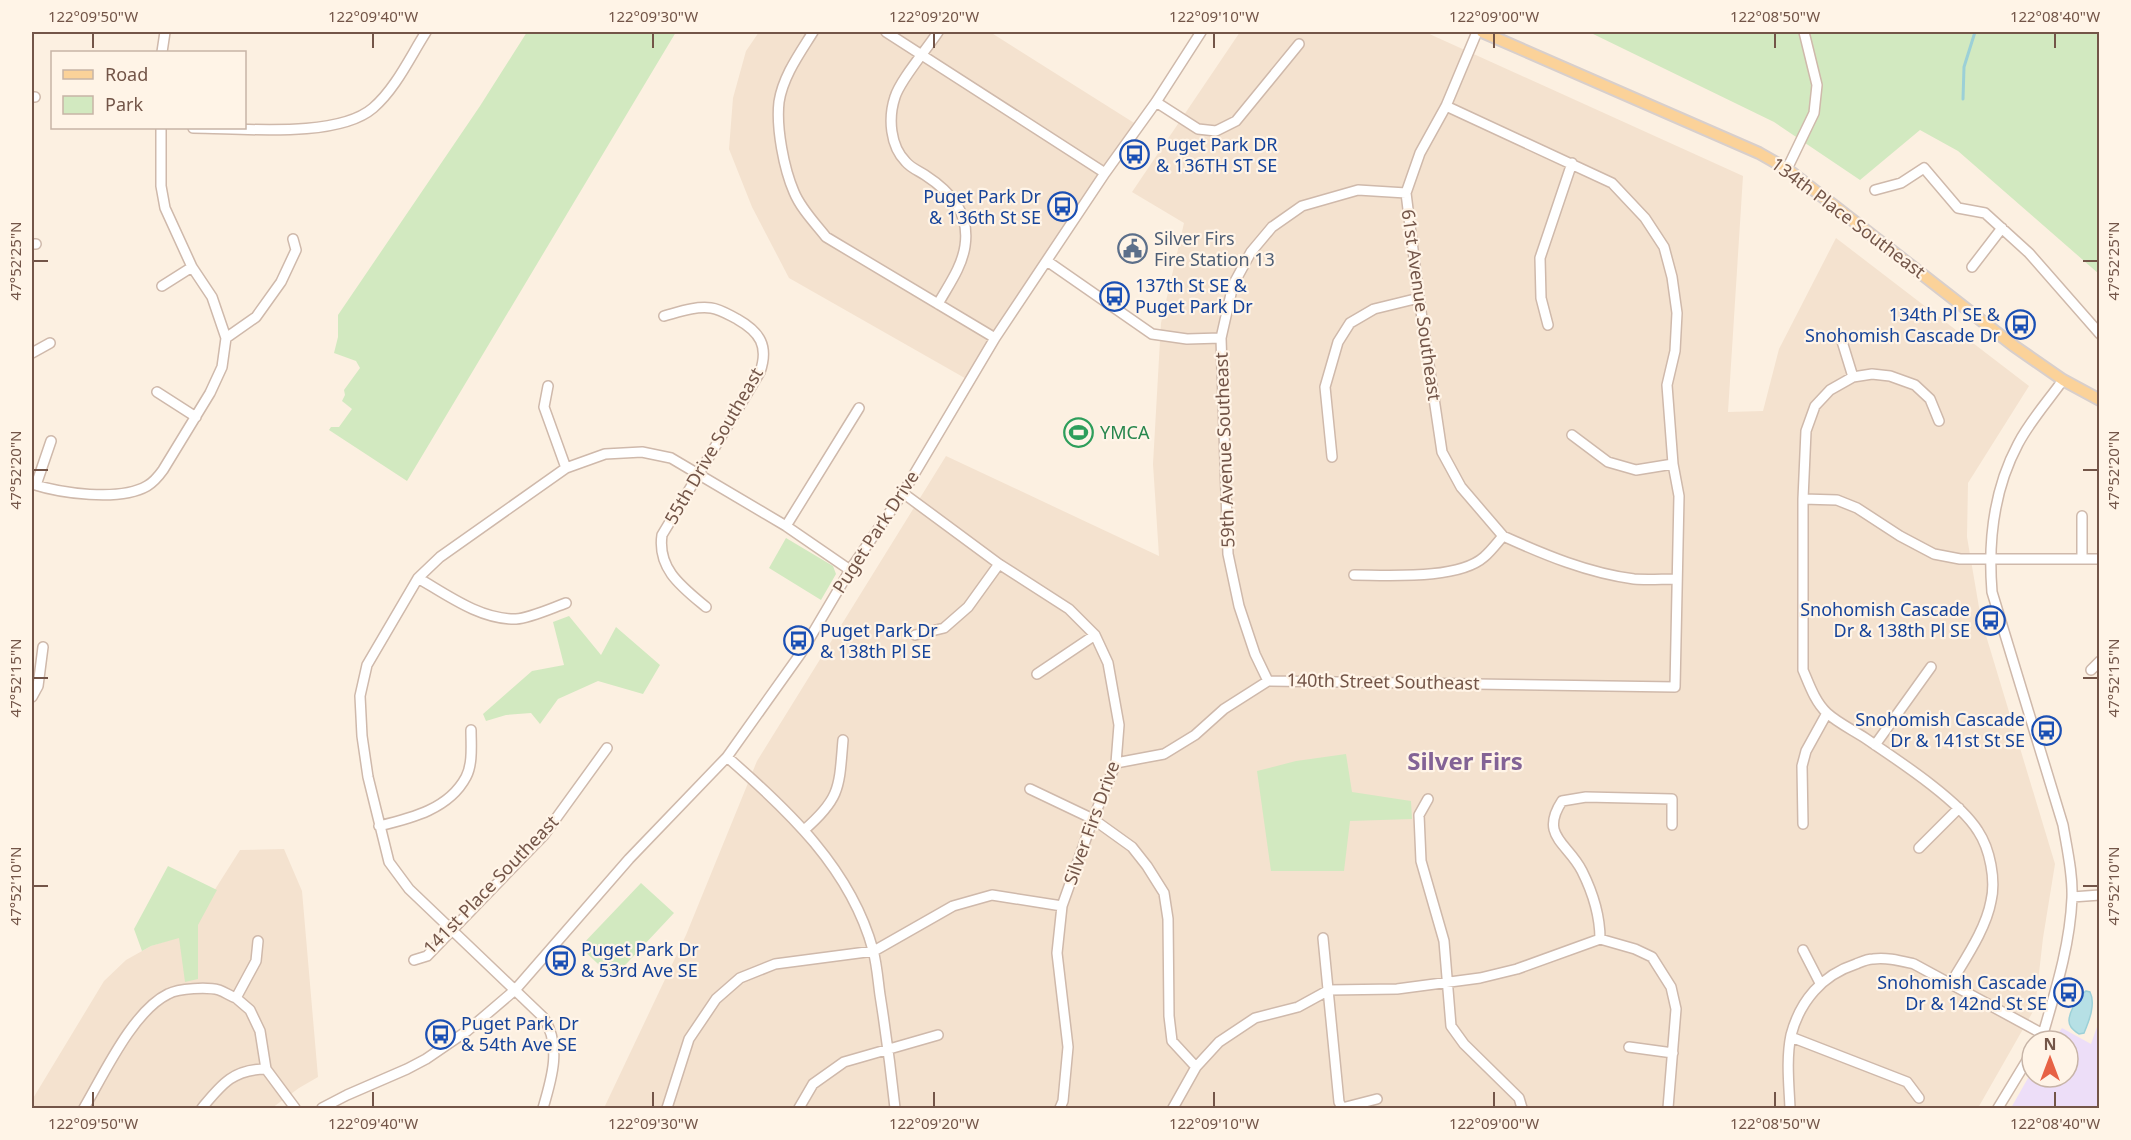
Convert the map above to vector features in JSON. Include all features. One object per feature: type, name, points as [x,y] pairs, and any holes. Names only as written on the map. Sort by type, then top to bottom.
[{"type":"main road","name":"134th Place Southeast","points":[[1482,32],[1759,153],[1787,169],[2014,346],[2063,380],[2100,400]]},
{"type":"street","points":[[162,51],[165,32]]},
{"type":"street","points":[[246,128],[316,129],[340,124],[372,109],[393,84],[426,32]]},
{"type":"street","points":[[813,32],[789,71],[779,102],[784,164],[794,194],[826,237],[995,339]]},
{"type":"street","points":[[886,32],[1105,173]]},
{"type":"street","points":[[938,32],[900,88],[893,104],[891,129],[906,163],[941,185],[956,200],[963,214],[966,228],[965,247],[960,264],[938,304]]},
{"type":"street","name":"Puget Park Drive","points":[[322,1108],[426,1059],[467,1031],[514,990],[629,859],[727,757],[801,653],[850,570],[903,494],[995,339],[1201,32]]},
{"type":"street","name":"61st Avenue Southeast","points":[[1476,32],[1446,106],[1420,153],[1406,193],[1442,452],[1461,487],[1503,536]]},
{"type":"street","points":[[1787,169],[1814,113],[1817,85],[1804,32]]},
{"type":"street","points":[[1156,102],[1198,129],[1216,131],[1236,122],[1299,44]]},
{"type":"street","points":[[1354,575],[1420,574],[1459,570],[1483,559],[1503,536],[1544,555],[1592,570],[1635,579],[1676,579],[1679,496],[1673,464],[1667,385],[1676,351],[1677,313],[1672,277],[1664,248],[1645,218],[1612,183],[1446,106]]},
{"type":"street","points":[[51,441],[34,484],[71,494],[129,493],[145,488],[155,481],[163,470],[210,393],[222,367],[226,338],[212,297],[192,267],[165,208],[161,186],[161,129]]},
{"type":"street","points":[[1548,325],[1541,298],[1540,258],[1572,163]]},
{"type":"street","points":[[1875,190],[1901,183],[1924,168],[1958,208],[1985,213],[2029,253],[2100,334]]},
{"type":"street","name":"59th Avenue Southeast","points":[[1268,681],[1255,654],[1239,606],[1228,554],[1221,338],[1233,285],[1251,252],[1272,227],[1302,206],[1358,190],[1406,193]]},
{"type":"street","points":[[1972,267],[2002,228]]},
{"type":"street","points":[[226,338],[256,317],[282,282],[296,250],[293,239]]},
{"type":"street","points":[[1047,261],[1152,334],[1187,339],[1221,338]]},
{"type":"street","points":[[162,286],[192,267]]},
{"type":"street","points":[[1332,457],[1325,387],[1338,342],[1350,323],[1374,309],[1419,298]]},
{"type":"street","name":"55th Drive Southeast","points":[[664,316],[692,309],[712,308],[752,328],[762,345],[764,360],[760,372],[662,535],[661,547],[669,573],[706,607]]},
{"type":"street","points":[[1841,338],[1853,377]]},
{"type":"street","points":[[32,353],[50,343]]},
{"type":"street","points":[[1939,421],[1930,399],[1915,385],[1890,376],[1872,374],[1853,377],[1830,390],[1815,406],[1806,431],[1803,499],[1803,670],[1812,693],[1827,713],[1935,788],[1959,808],[1978,831],[1992,867],[1991,903],[1976,941],[1952,983]]},
{"type":"street","points":[[2043,1029],[2066,949],[2072,897],[2069,862],[2063,825],[1992,591],[1989,558],[1996,505],[2007,467],[2019,442],[2063,380]]},
{"type":"street","points":[[548,386],[544,407],[566,468]]},
{"type":"street","points":[[157,392],[196,417]]},
{"type":"street","points":[[786,526],[859,408]]},
{"type":"street","points":[[1572,435],[1608,462],[1636,470],[1673,464]]},
{"type":"street","points":[[543,1108],[551,1082],[555,1047],[550,1027],[543,1017],[409,889],[389,862],[368,777],[362,736],[360,696],[367,665],[418,578],[440,558],[566,468],[605,454],[642,452],[670,458],[786,526],[850,570]]},
{"type":"street","name":"Silver Firs Drive","points":[[903,494],[999,564],[1070,609],[1095,635],[1108,663],[1119,725],[1116,763],[1062,906],[1057,953],[1068,1047],[1063,1101],[1060,1108]]},
{"type":"street","points":[[1803,499],[1837,500],[1857,508],[1900,537],[1934,554],[1960,559],[2100,559]]},
{"type":"street","points":[[2082,516],[2082,559]]},
{"type":"street","points":[[915,635],[944,628],[968,607],[999,564]]},
{"type":"street","points":[[418,578],[453,599],[489,615],[518,619],[566,603]]},
{"type":"street","name":"140th Street Southeast","points":[[1116,763],[1164,753],[1195,735],[1224,709],[1268,681],[1675,687],[1676,579]]},
{"type":"street","points":[[1037,674],[1095,635]]},
{"type":"street","points":[[32,697],[38,686],[43,646]]},
{"type":"street","points":[[2091,670],[2100,661]]},
{"type":"street","points":[[1875,745],[1931,667]]},
{"type":"street","points":[[1803,824],[1802,766],[1812,737],[1827,713]]},
{"type":"street","points":[[379,825],[422,815],[451,796],[467,776],[471,730]]},
{"type":"street","points":[[804,830],[821,815],[836,796],[843,740]]},
{"type":"street","name":"141st Place Southeast","points":[[414,960],[427,956],[544,834],[607,748]]},
{"type":"street","points":[[727,757],[773,797],[804,830],[838,873],[856,905],[874,951],[889,1049],[895,1108]]},
{"type":"street","points":[[1030,789],[1093,819],[1132,847],[1164,892],[1168,919],[1168,1016],[1172,1041],[1196,1067]]},
{"type":"street","points":[[1600,939],[1600,922],[1596,902],[1581,868],[1564,848],[1554,831],[1553,815],[1562,801],[1586,797],[1672,799],[1672,825]]},
{"type":"street","points":[[1428,799],[1419,815],[1421,861],[1444,941],[1451,1026],[1464,1044],[1519,1098],[1522,1108]]},
{"type":"street","points":[[1919,848],[1959,808]]},
{"type":"street","points":[[667,1106],[689,1039],[716,999],[740,978],[775,964],[874,951],[953,906],[992,895],[1062,906]]},
{"type":"street","points":[[2072,897],[2100,895]]},
{"type":"street","points":[[1323,938],[1339,1102],[1342,1108],[1377,1099]]},
{"type":"street","points":[[1173,1108],[1196,1067],[1219,1042],[1255,1018],[1298,1007],[1329,990],[1397,989],[1446,983],[1517,969],[1600,939],[1635,949],[1652,957],[1671,987],[1676,1009],[1668,1108]]},
{"type":"street","points":[[236,998],[256,961],[258,941]]},
{"type":"street","points":[[1803,950],[1821,982]]},
{"type":"street","points":[[1790,1108],[1788,1059],[1798,1013],[1821,982],[1846,967],[1872,958],[1893,959],[1914,964],[1952,983],[2028,1029]]},
{"type":"street","points":[[84,1108],[144,1011],[170,993],[194,989],[218,990],[236,998],[250,1010],[260,1031],[266,1069],[295,1108]]},
{"type":"street","points":[[799,1108],[813,1084],[844,1062],[938,1035]]},
{"type":"street","points":[[1791,1037],[1907,1082],[1919,1098]]},
{"type":"street","points":[[1629,1047],[1673,1053]]},
{"type":"street","points":[[202,1108],[233,1076],[266,1069]]},
{"type":"street","points":[[1998,1108],[2020,1072]]},
{"type":"shaded area","points":[[759,32],[990,32],[1139,126],[970,381],[789,278],[752,207],[729,149],[733,98],[746,51]]},
{"type":"shaded area","points":[[1240,32],[1425,32],[1743,176],[1728,412],[1763,411],[1779,349],[1836,238],[2029,386],[1968,483],[1967,537],[1981,619],[2055,864],[2035,1008],[2023,1029],[2020,1029],[2020,1034],[1978,1108],[604,1108],[686,935],[757,761],[946,456],[1159,556],[1153,464],[1161,323],[1184,223],[1132,192]]},
{"type":"shaded area","points":[[284,849],[302,891],[318,1077],[272,1108],[32,1108],[32,1100],[104,981],[126,960],[151,946],[179,937],[195,921],[240,850]]},
{"type":"shaded area","points":[[2099,1021],[2099,1108],[2011,1108],[2022,1089],[2080,1089],[2080,1038],[2091,1044]]},
{"type":"green space","points":[[527,32],[676,32],[407,481],[329,430],[331,427],[339,427],[352,409],[342,401],[345,395],[344,390],[360,368],[356,361],[334,353],[338,337],[338,315],[480,106]]},
{"type":"green space","points":[[1589,32],[2099,32],[2099,274],[1958,151],[1920,130],[1860,180],[1774,122]]},
{"type":"green space","points":[[786,538],[833,566],[836,574],[821,600],[769,568]]},
{"type":"green space","points":[[569,616],[601,655],[616,627],[660,665],[643,694],[598,681],[558,699],[540,724],[531,713],[506,715],[486,721],[483,714],[532,671],[564,665],[553,622]]},
{"type":"green space","points":[[1346,754],[1352,792],[1411,801],[1412,819],[1350,821],[1344,871],[1271,871],[1257,771],[1296,761]]},
{"type":"green space","points":[[168,866],[217,890],[198,925],[198,979],[185,982],[179,938],[142,951],[134,929]]},
{"type":"green space","points":[[641,883],[674,913],[613,978],[580,947]]},
{"type":"water","points":[[2086,991],[2090,992],[2092,1007],[2084,1033],[2080,1034],[2080,1029],[2071,1027],[2069,1018],[2076,1002]]},
{"type":"waterway","points":[[1963,99],[1964,67],[1975,32]]},
{"type":"place","name":"Puget Park DR & 136TH ST SE","points":[[1135,155]]},
{"type":"place","name":"Puget Park Dr & 136th St SE","points":[[1062,207]]},
{"type":"place","name":"Silver Firs Fire Station 13","points":[[1133,249]]},
{"type":"place","name":"137th St SE & Puget Park Dr","points":[[1114,296]]},
{"type":"place","name":"134th Pl SE & Snohomish Cascade Dr","points":[[2021,325]]},
{"type":"place","name":"YMCA","points":[[1079,433]]},
{"type":"place","name":"Snohomish Cascade Dr & 138th Pl SE","points":[[1991,620]]},
{"type":"place","name":"Puget Park Dr & 138th Pl SE","points":[[799,641]]},
{"type":"place","name":"Snohomish Cascade Dr & 141st St SE","points":[[2046,730]]},
{"type":"place","name":"Puget Park Dr & 53rd Ave SE","points":[[560,960]]},
{"type":"place","name":"Snohomish Cascade Dr & 142nd St SE","points":[[2068,993]]},
{"type":"place","name":"Puget Park Dr & 54th Ave SE","points":[[440,1034]]},
{"type":"district","name":"Silver Firs","points":[[1465,762]]}]
